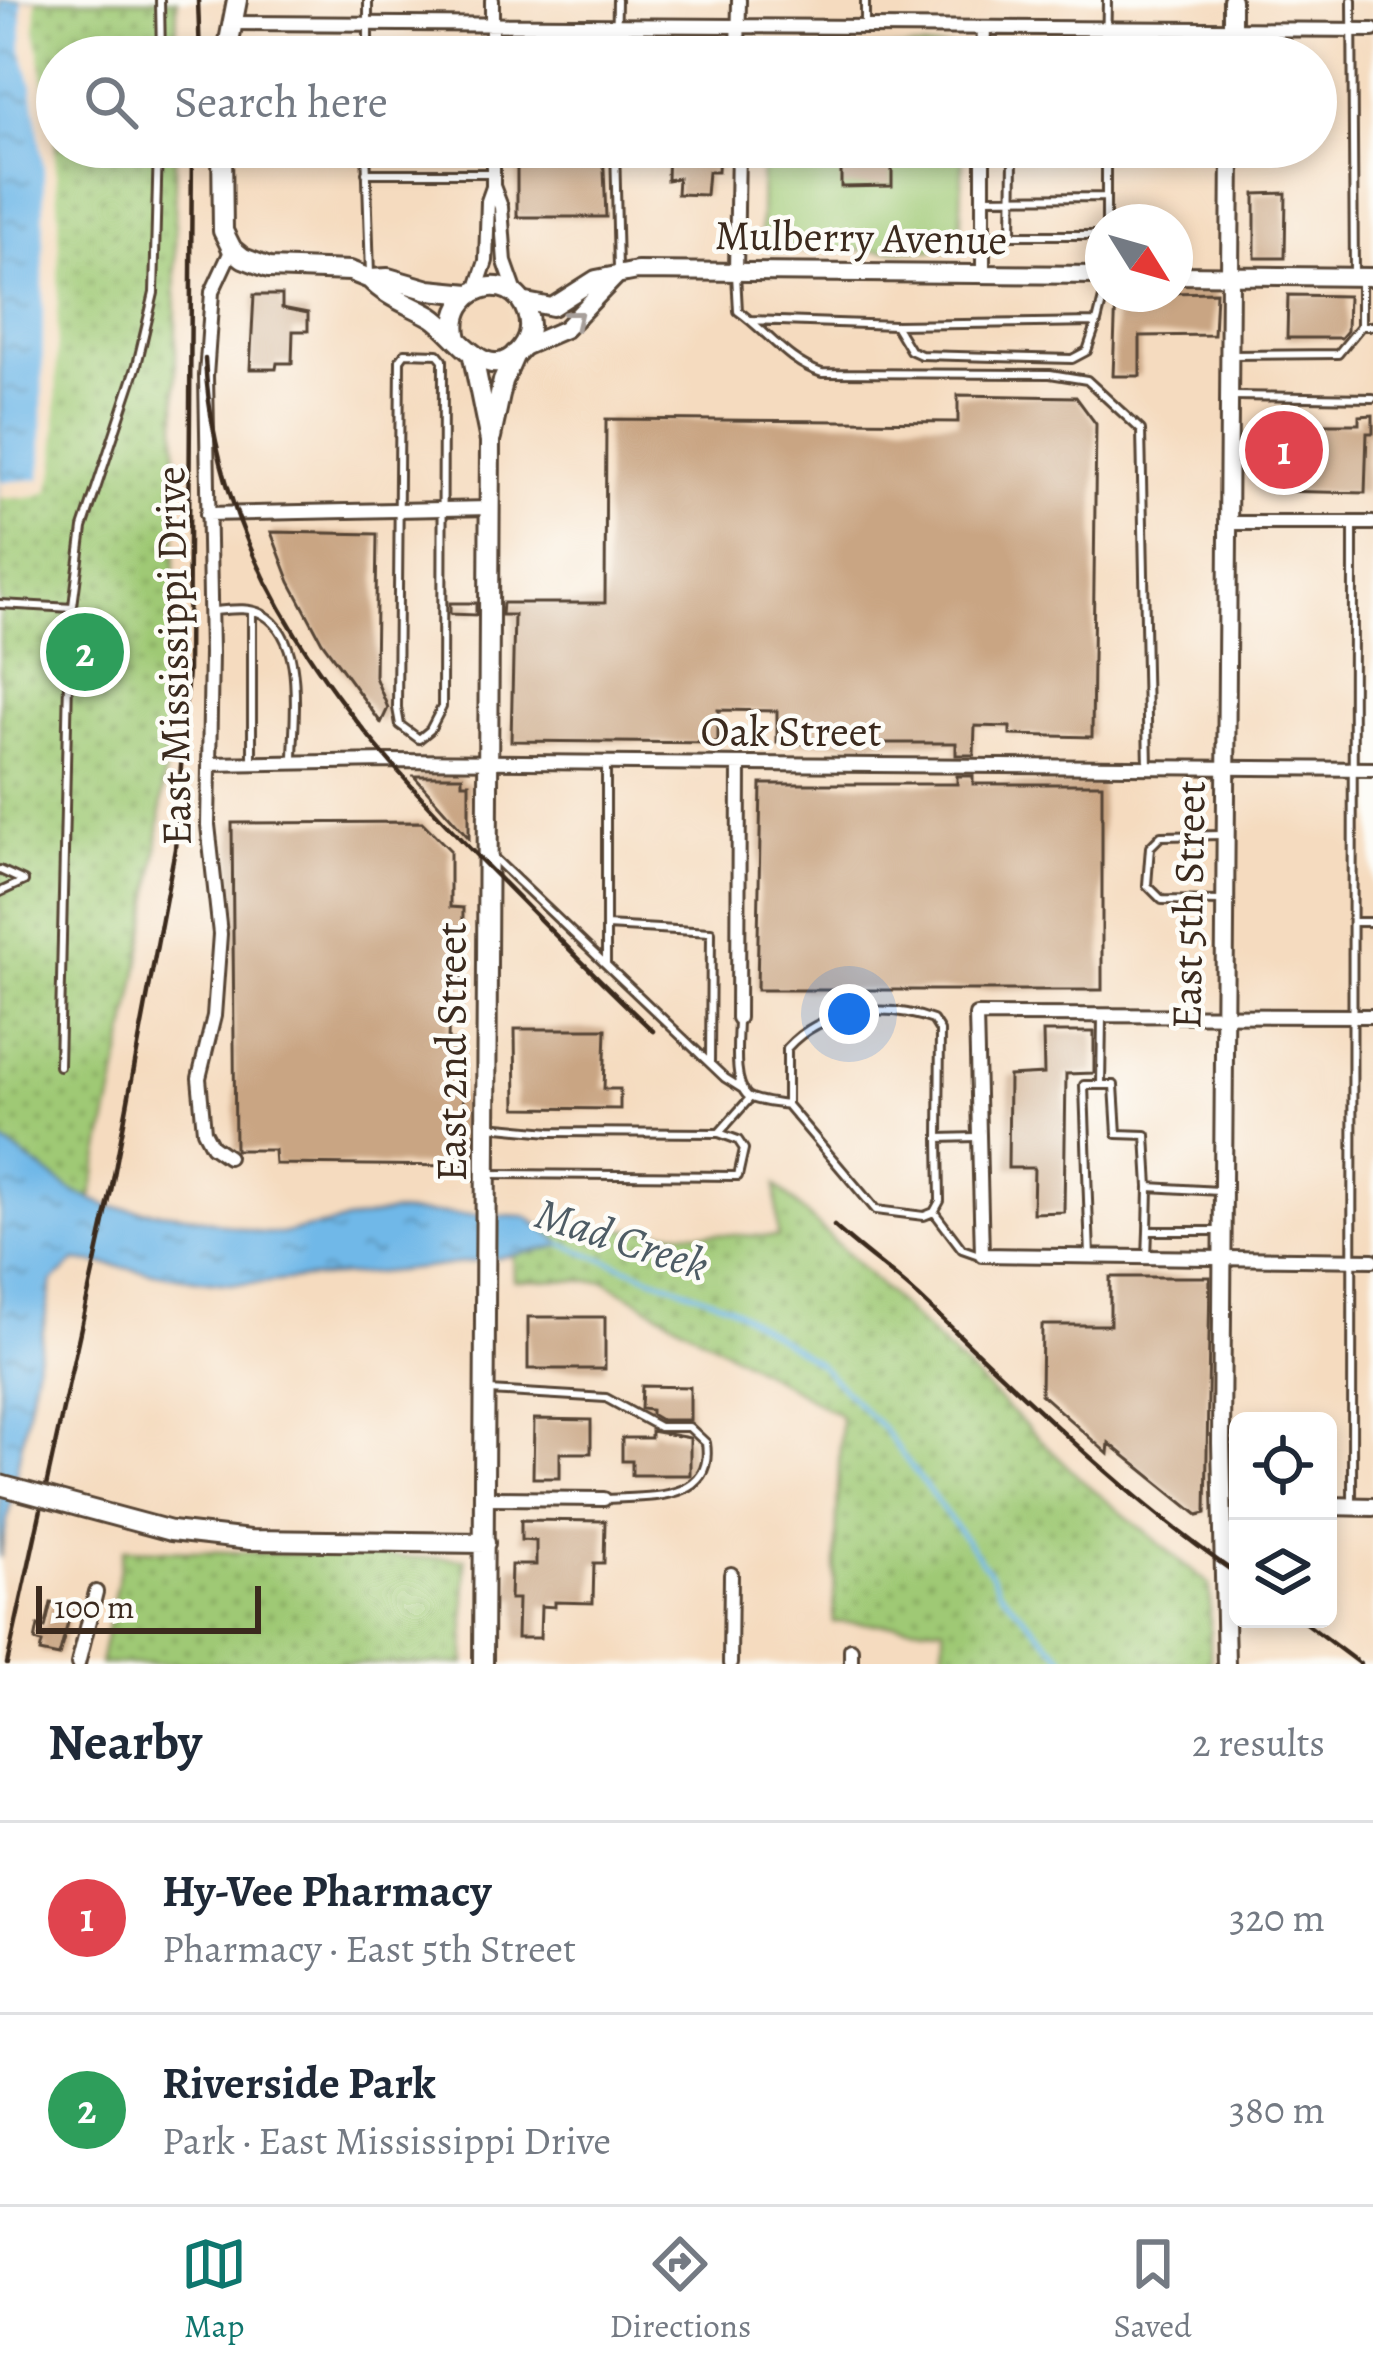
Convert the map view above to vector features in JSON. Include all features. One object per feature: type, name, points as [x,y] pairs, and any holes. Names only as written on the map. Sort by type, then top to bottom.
[{"type":"main road","points":[[224,0],[230,23]]},
{"type":"main road","points":[[228,36],[237,0]]},
{"type":"main road","points":[[222,168],[221,215],[232,249],[252,263],[350,272],[429,290],[473,292],[497,287],[519,299],[529,329],[518,351],[494,362],[473,357],[436,319],[383,293],[370,279]]},
{"type":"main road","points":[[457,338],[455,317],[473,292]]},
{"type":"main road","name":"East 2nd Street","points":[[490,441],[503,381],[518,351]]},
{"type":"main road","name":"East 2nd Street","points":[[473,357],[490,441],[483,1664]]},
{"type":"main road","points":[[0,1485],[171,1531],[250,1540],[485,1543]]},
{"type":"street","points":[[492,0],[492,36]]},
{"type":"street","points":[[739,0],[739,36]]},
{"type":"street","points":[[1232,0],[1232,36]]},
{"type":"street","points":[[230,23],[1373,30]]},
{"type":"street","points":[[984,28],[984,36]]},
{"type":"street","points":[[473,292],[486,261],[493,168]]},
{"type":"street","points":[[736,272],[737,168]]},
{"type":"street","points":[[982,168],[983,275]]},
{"type":"street","name":"East 5th Street","points":[[1226,168],[1231,276],[1223,1259],[1229,1471]]},
{"type":"street","points":[[493,180],[501,207],[505,262],[519,299]]},
{"type":"street","name":"East Mississippi Drive","points":[[228,1157],[212,1146],[204,1131],[199,1078],[214,1016],[220,934],[208,825],[205,415],[212,292],[232,249]]},
{"type":"street","name":"Mulberry Avenue","points":[[519,299],[552,307],[596,279],[637,271],[1085,275]]},
{"type":"street","points":[[518,351],[565,329],[618,274]]},
{"type":"street","points":[[1193,275],[1363,277]]},
{"type":"street","points":[[207,514],[490,508]]},
{"type":"street","points":[[1228,523],[1373,523]]},
{"type":"street","name":"Oak Street","points":[[209,764],[1373,769]]},
{"type":"street","points":[[738,1018],[739,764]]},
{"type":"street","points":[[1373,1016],[976,1015],[982,1255],[1373,1260]]},
{"type":"street","points":[[485,1498],[604,1499]]},
{"type":"street","points":[[1337,1506],[1373,1507]]},
{"type":"street","name":"East 5th Street","points":[[1226,1664],[1230,1520]]},
{"type":"street","points":[[730,1664],[731,1574]]},
{"type":"street","points":[[78,1664],[96,1592]]},
{"type":"lane","points":[[160,0],[161,36]]},
{"type":"lane","points":[[368,0],[368,36]]},
{"type":"lane","points":[[616,36],[617,0]]},
{"type":"lane","points":[[865,0],[865,27]]},
{"type":"lane","points":[[1107,0],[1107,36]]},
{"type":"lane","points":[[1229,355],[1338,354],[1360,326],[1363,277],[1352,0]]},
{"type":"lane","points":[[59,1066],[73,608],[82,528],[137,365],[154,293],[157,168]]},
{"type":"lane","points":[[366,168],[370,279]]},
{"type":"lane","points":[[615,168],[618,274]]},
{"type":"lane","points":[[1012,168],[1012,235]]},
{"type":"lane","points":[[1106,168],[1106,204]]},
{"type":"lane","points":[[366,173],[493,180]]},
{"type":"lane","points":[[982,198],[1106,197]]},
{"type":"lane","points":[[982,235],[1085,235]]},
{"type":"lane","points":[[736,272],[738,311],[783,351],[822,373],[1050,374],[1088,380],[1141,430],[1148,767]]},
{"type":"lane","points":[[895,325],[910,350],[921,355],[1072,359],[1087,351],[1100,312]]},
{"type":"lane","points":[[751,320],[895,325],[1097,322]]},
{"type":"lane","points":[[1360,326],[1373,326]]},
{"type":"lane","points":[[416,763],[419,739],[430,730],[442,707],[443,360],[438,354],[405,353],[400,360],[397,708],[400,725],[419,739]]},
{"type":"lane","points":[[1229,396],[1373,398]]},
{"type":"lane","points":[[1352,1507],[1353,523]]},
{"type":"lane","points":[[0,604],[73,608]]},
{"type":"lane","points":[[210,611],[252,611],[280,632],[291,657],[293,761]]},
{"type":"lane","points":[[252,611],[252,761]]},
{"type":"lane","points":[[606,764],[606,964]]},
{"type":"lane","points":[[1226,835],[1161,836],[1150,847],[1147,884],[1162,900],[1226,901]]},
{"type":"lane","points":[[488,852],[750,1098],[787,1105],[876,1210],[924,1216],[934,1212],[940,1201],[940,1031],[934,1020],[865,1013],[832,1017],[803,1030],[787,1048],[787,1105]]},
{"type":"lane","points":[[0,870],[24,881],[0,892]]},
{"type":"lane","points":[[1351,922],[1373,922]]},
{"type":"lane","points":[[606,926],[711,932],[710,1063]]},
{"type":"lane","points":[[1102,1015],[1102,1085]]},
{"type":"lane","points":[[738,1018],[743,1090]]},
{"type":"lane","points":[[1090,1257],[1084,1085],[1114,1084],[1117,1134],[1146,1135],[1147,1258]]},
{"type":"lane","points":[[719,1133],[750,1098]]},
{"type":"lane","points":[[487,1126],[550,1132],[719,1133],[742,1146],[738,1176],[487,1174]]},
{"type":"lane","points":[[939,1138],[979,1137]]},
{"type":"lane","points":[[1149,1187],[1223,1192]]},
{"type":"lane","points":[[934,1212],[962,1249],[982,1255]]},
{"type":"lane","points":[[1148,1231],[1223,1231]]},
{"type":"lane","points":[[486,1390],[606,1398],[659,1427],[689,1427],[706,1443],[705,1467],[691,1488],[675,1494],[604,1499]]},
{"type":"green space","points":[[30,0],[177,0],[176,36],[36,36],[36,168],[175,168],[176,498],[165,762],[144,937],[91,1199],[0,1139],[0,492]]},
{"type":"green space","points":[[762,168],[962,168],[960,240],[953,250],[771,251],[761,238]]},
{"type":"green space","points":[[776,1185],[1085,1483],[1210,1585],[1210,1664],[944,1664],[944,1627],[833,1622],[841,1416],[604,1281],[514,1280],[512,1224],[778,1237]]},
{"type":"green space","points":[[124,1549],[465,1559],[465,1664],[100,1664]]},
{"type":"water","points":[[0,0],[30,0],[36,45],[36,168],[48,168],[46,486],[0,492]]},
{"type":"water","points":[[0,1139],[74,1192],[110,1207],[186,1215],[280,1234],[392,1212],[528,1217],[564,1245],[436,1267],[241,1284],[75,1261],[52,1282],[0,1558]]},
{"type":"pier","points":[[22,0],[36,0],[36,113],[32,86],[22,49]]},
{"type":"pier","points":[[44,168],[56,168],[55,470],[48,492],[0,498],[0,482],[40,479]]},
{"type":"building","points":[[517,168],[604,168],[606,217],[517,217]]},
{"type":"building","points":[[667,168],[718,168],[718,172],[708,172],[706,195],[677,194],[678,178],[667,180]]},
{"type":"building","points":[[841,168],[892,168],[892,186],[841,187]]},
{"type":"building","points":[[1286,193],[1285,258],[1255,258],[1255,194]]},
{"type":"building","points":[[1193,292],[1216,292],[1214,335],[1140,336],[1140,376],[1113,376],[1115,312],[1193,312]]},
{"type":"building","points":[[254,295],[282,295],[282,308],[308,313],[308,331],[293,331],[292,363],[277,363],[276,369],[250,369]]},
{"type":"building","points":[[1288,295],[1348,296],[1347,331],[1341,338],[1287,338]]},
{"type":"building","points":[[958,395],[1076,397],[1096,424],[1092,737],[1010,735],[1010,727],[975,726],[974,755],[956,755],[956,743],[777,743],[777,711],[718,710],[718,743],[511,741],[514,615],[502,615],[503,603],[605,603],[606,419],[958,422]]},
{"type":"building","points":[[1373,415],[1373,433],[1367,433],[1365,493],[1275,491],[1273,424],[1359,424],[1359,416]]},
{"type":"building","points":[[271,532],[377,534],[375,677],[388,708],[381,723],[322,642],[290,582]]},
{"type":"building","points":[[450,603],[476,603],[476,615],[450,614]]},
{"type":"building","points":[[414,776],[462,776],[462,783],[469,783],[469,838]]},
{"type":"building","points":[[957,776],[973,776],[973,784],[1102,784],[1102,990],[757,990],[761,784],[957,784]]},
{"type":"building","points":[[422,822],[450,850],[450,907],[463,908],[462,1011],[449,1010],[448,1041],[462,1041],[464,1166],[275,1164],[274,1150],[235,1150],[232,823]]},
{"type":"building","points":[[515,1029],[606,1029],[604,1089],[620,1089],[620,1109],[516,1108]]},
{"type":"building","points":[[1043,1032],[1094,1032],[1094,1073],[1066,1074],[1064,1212],[1033,1213],[1034,1168],[1008,1168],[1009,1076],[1044,1074]]},
{"type":"building","points":[[1110,1277],[1210,1277],[1206,1513],[1198,1515],[1109,1443],[1108,1454],[1041,1394],[1042,1325],[1110,1325]]},
{"type":"building","points":[[528,1317],[605,1317],[605,1369],[528,1369]]},
{"type":"building","points":[[642,1386],[690,1387],[690,1420],[661,1420],[651,1410],[641,1409]]},
{"type":"building","points":[[534,1419],[591,1420],[591,1453],[560,1453],[560,1478],[533,1478]]},
{"type":"building","points":[[651,1431],[690,1438],[690,1475],[632,1475],[632,1461],[622,1461],[622,1438],[651,1438]]},
{"type":"building","points":[[521,1520],[605,1521],[604,1563],[594,1563],[593,1603],[541,1606],[540,1638],[517,1638],[518,1599],[510,1599],[511,1565],[536,1565],[536,1541],[521,1540]]},
{"type":"building","points":[[51,1603],[72,1608],[59,1656],[40,1652],[42,1643],[35,1641],[38,1626],[45,1628]]},
{"type":"waterway","name":"Mad Creek","points":[[562,1244],[728,1305],[819,1364],[883,1429],[998,1589],[1070,1664]]},
{"type":"railway","points":[[198,0],[199,36]]},
{"type":"railway","points":[[7,1664],[112,1186],[175,849],[188,670],[192,168]]},
{"type":"railway","points":[[205,359],[214,435],[234,506],[262,573],[297,637],[384,755],[653,1031]]},
{"type":"railway","points":[[834,1226],[919,1297],[1113,1477],[1229,1569]]},
{"type":"railway","points":[[1312,1628],[1360,1664]]},
{"type":"place","name":"Hy-Vee Pharmacy","points":[[1284,450]]},
{"type":"place","name":"Riverside Park","points":[[85,652]]}]
